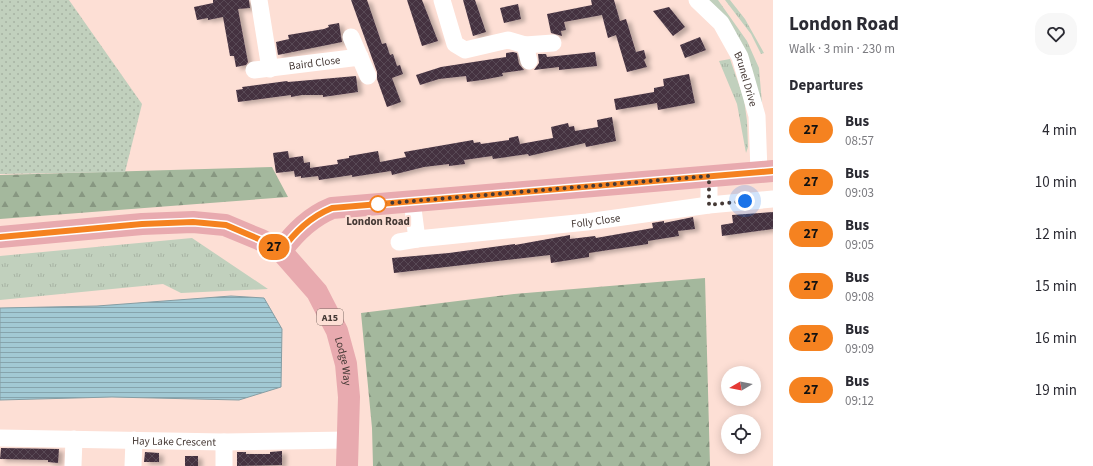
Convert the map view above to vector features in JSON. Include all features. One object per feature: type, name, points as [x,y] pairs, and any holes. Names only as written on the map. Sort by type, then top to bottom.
[{"type":"main road","points":[[281,251],[290,238],[313,217],[332,208],[766,172]]},
{"type":"main road","name":"A15","points":[[0,237],[142,224],[193,222],[226,225],[261,240],[281,251]]},
{"type":"main road","name":"Lodge Way","points":[[281,251],[317,292],[337,331],[346,364],[349,397],[347,466]]},
{"type":"street","name":"Baird Close","points":[[259,0],[262,70],[360,57]]},
{"type":"street","points":[[442,0],[455,44],[465,50],[508,40],[525,45],[553,43]]},
{"type":"street","name":"Brunel Drive","points":[[697,0],[721,23],[740,57],[757,116],[766,172]]},
{"type":"street","points":[[351,37],[368,76]]},
{"type":"street","points":[[525,45],[530,61]]},
{"type":"street","points":[[709,176],[709,205]]},
{"type":"street","name":"Folly Close","points":[[399,242],[595,221],[709,205],[773,199]]},
{"type":"street","points":[[412,201],[417,239]]},
{"type":"street","name":"Hay Lake Crescent","points":[[0,438],[224,442],[347,440]]},
{"type":"street","points":[[73,466],[74,439]]},
{"type":"street","points":[[133,466],[134,440]]},
{"type":"street","points":[[224,442],[224,466]]},
{"type":"green space","points":[[0,0],[69,0],[142,104],[125,172],[0,174]]},
{"type":"green space","points":[[706,0],[718,0],[747,41],[759,68],[762,104]]},
{"type":"green space","points":[[725,0],[730,0],[745,19],[764,53],[761,54],[751,34]]},
{"type":"green space","points":[[730,59],[744,99],[748,147],[746,153],[737,104],[719,61]]},
{"type":"green space","points":[[272,167],[288,197],[0,219],[0,175]]},
{"type":"green space","points":[[192,238],[268,289],[181,293],[163,284],[0,300],[0,256]]},
{"type":"green space","points":[[705,278],[710,466],[373,466],[372,428],[361,313],[514,294]]},
{"type":"water","points":[[231,296],[264,298],[282,329],[281,387],[239,400],[112,397],[0,400],[0,308],[97,306]]},
{"type":"building","points":[[213,0],[249,0],[250,8],[238,9],[248,62],[246,65],[236,67],[234,56],[230,56],[223,17],[208,20],[208,18],[197,20],[194,7],[213,3]]},
{"type":"building","points":[[351,0],[367,0],[382,44],[386,43],[390,55],[393,54],[397,66],[400,65],[403,74],[392,78],[401,102],[387,107],[377,79],[377,72]]},
{"type":"building","points":[[407,0],[422,0],[438,41],[422,46]]},
{"type":"building","points":[[463,0],[475,0],[486,32],[473,36]]},
{"type":"building","points":[[591,0],[614,0],[620,21],[626,19],[636,52],[644,50],[646,58],[644,60],[647,67],[627,72],[616,35],[608,38],[602,15],[564,22],[566,30],[561,31],[562,36],[551,33],[547,14],[592,5]]},
{"type":"building","points":[[518,4],[521,19],[504,23],[500,8]]},
{"type":"building","points":[[669,7],[685,27],[673,36],[653,11]]},
{"type":"building","points":[[339,23],[342,42],[278,55],[276,42],[289,39],[288,35],[324,29],[329,27],[328,25]]},
{"type":"building","points":[[700,37],[706,50],[685,58],[680,45]]},
{"type":"building","points":[[595,52],[597,66],[559,70],[559,67],[534,70],[539,63],[538,54],[546,54],[547,57]]},
{"type":"building","points":[[506,53],[517,53],[519,64],[524,70],[502,73],[503,76],[482,80],[467,82],[466,76],[439,79],[420,85],[416,75],[441,67],[506,57]]},
{"type":"building","points":[[689,74],[695,103],[658,110],[657,103],[616,110],[614,99],[654,92],[654,88],[664,86],[663,79]]},
{"type":"building","points":[[356,76],[358,92],[323,97],[323,95],[302,95],[291,97],[291,95],[238,102],[236,90],[243,89],[242,87],[287,81]]},
{"type":"building","points":[[612,117],[616,141],[586,147],[585,143],[529,156],[528,154],[493,159],[492,156],[464,160],[465,164],[424,167],[392,175],[391,171],[319,180],[318,176],[301,178],[301,176],[295,177],[294,171],[276,173],[273,153],[288,151],[289,158],[303,156],[304,163],[310,162],[310,168],[338,164],[337,160],[349,158],[349,156],[378,151],[380,162],[406,157],[404,152],[473,140],[474,143],[480,142],[481,144],[509,140],[509,138],[518,136],[520,144],[553,138],[551,127],[568,123],[569,127],[574,126],[575,131],[598,127],[597,120]]},
{"type":"building","points":[[773,212],[773,229],[722,236],[721,225],[733,223],[732,215]]},
{"type":"building","points":[[693,217],[695,229],[678,231],[679,236],[648,241],[648,244],[589,253],[589,257],[551,263],[550,255],[394,273],[392,258],[515,245],[570,235],[570,239],[595,236],[596,238],[653,228],[652,223],[664,221],[664,223]]},
{"type":"building","points":[[1,448],[59,449],[58,463],[48,462],[48,460],[0,459]]},
{"type":"building","points":[[282,451],[282,465],[237,466],[237,452],[246,452],[246,454],[270,454],[270,452]]},
{"type":"building","points":[[145,452],[159,453],[159,462],[144,462]]},
{"type":"building","points":[[185,456],[198,456],[198,466],[185,466]]},
{"type":"bus line","name":"27","points":[[0,237],[142,224],[193,222],[226,225],[261,240],[281,251],[290,238],[313,217],[332,208],[773,171]]},
{"type":"place","name":"London Road","points":[[378,204]]},
{"type":"route","points":[[378,204],[709,176],[709,205],[745,201]]}]
